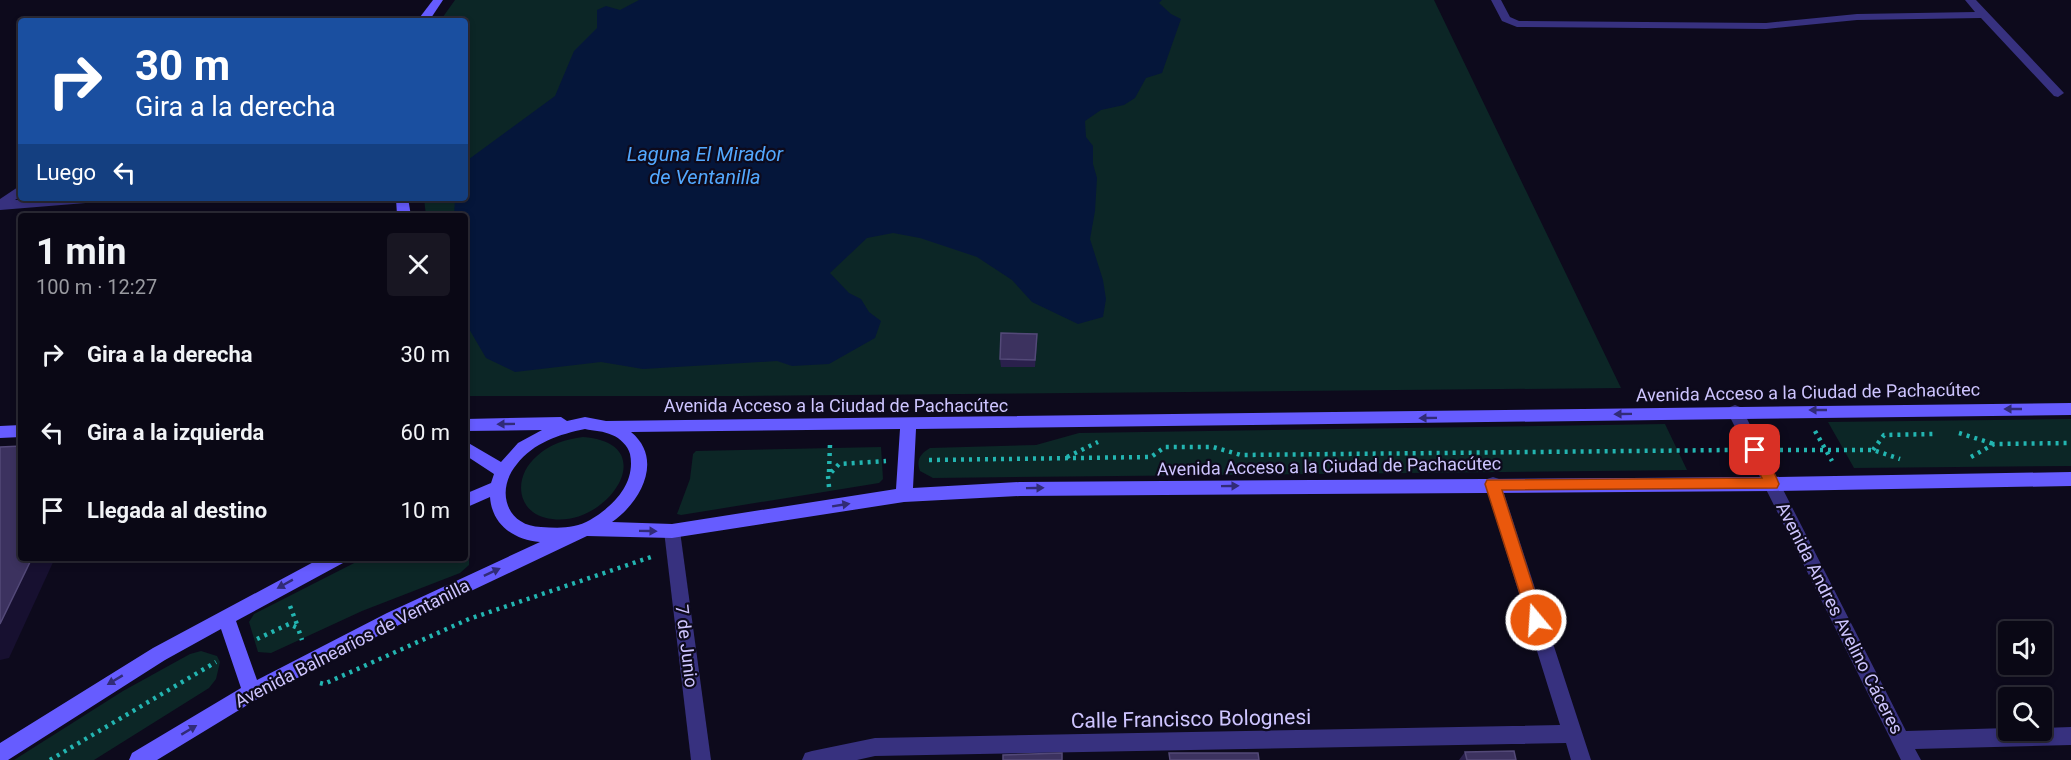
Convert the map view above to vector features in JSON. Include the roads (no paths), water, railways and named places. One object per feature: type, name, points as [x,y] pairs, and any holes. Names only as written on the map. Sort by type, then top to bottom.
[{"type":"main road","points":[[425,18],[438,0]]},
{"type":"main road","name":"Avenida Acceso a la Ciudad de Pachacútec","points":[[610,426],[908,424],[1735,411],[2071,409]]},
{"type":"main road","points":[[468,425],[585,423],[610,426],[626,435],[637,448],[641,464],[638,482],[628,500],[611,516],[590,529],[569,536],[545,537],[523,532],[507,521],[499,506],[501,480],[513,457],[528,443],[546,432],[585,423]]},
{"type":"main road","points":[[904,495],[908,424]]},
{"type":"main road","points":[[0,432],[18,431]]},
{"type":"main road","points":[[468,450],[501,480]]},
{"type":"main road","name":"Avenida Acceso a la Ciudad de Pachacútec","points":[[590,529],[672,531],[904,495],[1020,489],[1493,484],[1772,484],[2071,479]]},
{"type":"main road","points":[[468,499],[501,480]]},
{"type":"main road","name":"Avenida Balnearios de Ventanilla","points":[[139,760],[252,692],[393,619],[569,536]]},
{"type":"main road","points":[[0,754],[149,660],[331,561]]},
{"type":"main road","points":[[226,617],[252,692]]},
{"type":"street","points":[[1496,0],[1506,19],[1517,24],[1766,26],[1857,17],[1984,15]]},
{"type":"street","points":[[1970,0],[2058,93]]},
{"type":"street","points":[[0,206],[18,191]]},
{"type":"street","points":[[0,206],[61,201]]},
{"type":"street","name":"Avenida Andres Avelino Cáceres","points":[[1735,411],[1911,760]]},
{"type":"street","points":[[1493,484],[1581,760]]},
{"type":"street","name":"7 de Junio","points":[[672,531],[701,760]]},
{"type":"street","name":"Calle Francisco Bolognesi","points":[[812,760],[875,747],[1572,734]]},
{"type":"street","points":[[1901,740],[2071,736]]},
{"type":"water","name":"Laguna El Mirador de Ventanilla","points":[[639,0],[1162,0],[1159,3],[1171,14],[1181,19],[1162,73],[1146,78],[1135,98],[1124,105],[1101,110],[1085,121],[1086,137],[1093,146],[1093,164],[1097,178],[1090,239],[1103,280],[1106,299],[1103,317],[1078,324],[1032,302],[1012,280],[977,257],[920,238],[893,233],[867,238],[830,273],[849,293],[861,299],[869,312],[881,321],[875,338],[829,364],[792,366],[777,361],[643,369],[601,362],[515,372],[486,358],[468,327],[468,213],[454,213],[455,201],[468,201],[468,160],[555,96],[574,51],[597,28],[597,10],[606,6],[620,10]]}]
